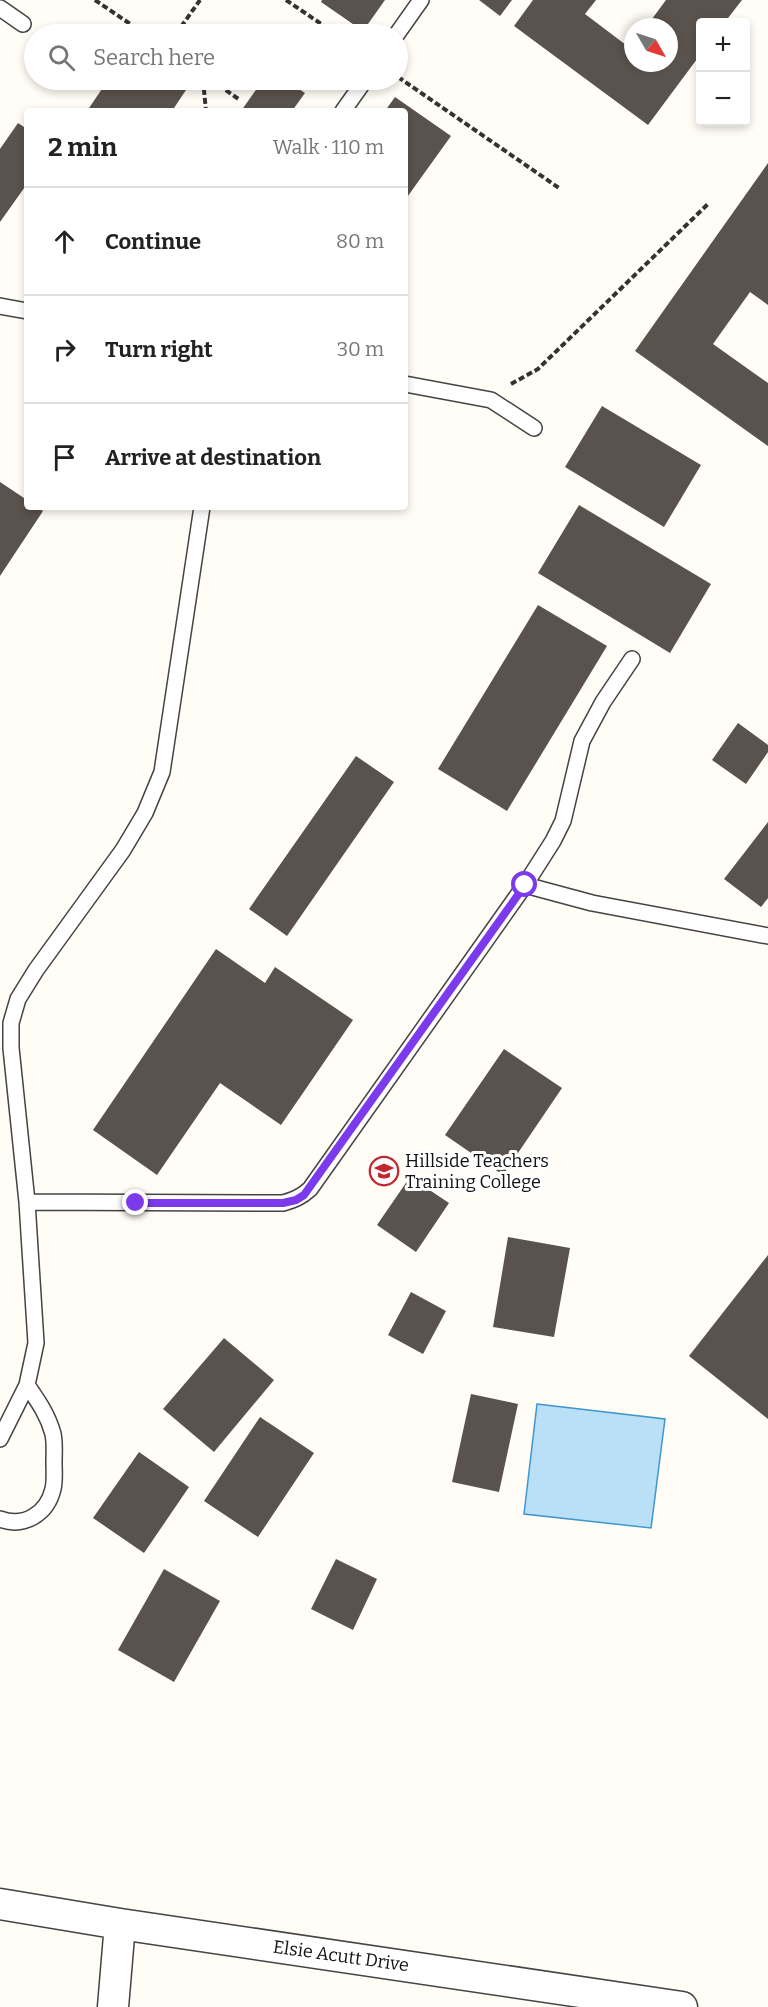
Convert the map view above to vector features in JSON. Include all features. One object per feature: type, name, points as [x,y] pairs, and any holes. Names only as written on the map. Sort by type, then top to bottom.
[{"type":"street","name":"Elsie Acutt Drive","points":[[0,1904],[120,1924],[682,2007]]},
{"type":"street","points":[[113,2007],[120,1924]]},
{"type":"lane","points":[[404,24],[421,0]]},
{"type":"lane","points":[[0,8],[23,24]]},
{"type":"lane","points":[[345,108],[358,90]]},
{"type":"lane","points":[[0,306],[24,310]]},
{"type":"lane","points":[[408,385],[491,400],[534,428]]},
{"type":"lane","points":[[0,1439],[27,1385],[36,1343],[27,1203],[10,1048],[11,1023],[18,999],[36,970],[123,850],[145,813],[162,772],[202,510]]},
{"type":"lane","points":[[27,1203],[283,1203],[296,1200],[304,1195],[525,885],[553,841],[563,821],[582,741],[603,702],[632,659]]},
{"type":"lane","points":[[525,885],[592,903],[768,936]]},
{"type":"lane","points":[[0,1519],[12,1522],[30,1520],[42,1511],[50,1500],[54,1487],[54,1437],[48,1418],[27,1385]]},
{"type":"path","points":[[95,0],[130,24]]},
{"type":"path","points":[[183,24],[200,0]]},
{"type":"path","points":[[286,0],[321,24]]},
{"type":"path","points":[[408,84],[559,188]]},
{"type":"path","points":[[204,90],[206,108]]},
{"type":"path","points":[[226,90],[240,100]]},
{"type":"path","points":[[508,386],[538,369],[709,203]]},
{"type":"water","points":[[537,1404],[665,1419],[651,1528],[524,1514]]},
{"type":"building","points":[[322,0],[385,0],[368,24],[353,24],[321,2]]},
{"type":"building","points":[[479,0],[512,0],[500,16]]},
{"type":"building","points":[[533,0],[596,0],[585,14],[624,43],[624,72],[678,72],[678,18],[653,18],[666,0],[742,0],[728,18],[696,18],[696,60],[648,125],[514,26]]},
{"type":"building","points":[[101,90],[186,90],[174,108],[89,108]]},
{"type":"building","points":[[256,90],[300,90],[305,93],[294,108],[243,108]]},
{"type":"building","points":[[395,97],[451,136],[408,196],[408,108],[387,108]]},
{"type":"building","points":[[18,123],[24,127],[24,188],[0,222],[0,149]]},
{"type":"building","points":[[768,163],[768,305],[750,292],[713,344],[768,383],[768,446],[635,351]]},
{"type":"building","points":[[602,406],[701,465],[664,527],[565,467]]},
{"type":"building","points":[[0,482],[24,498],[24,510],[43,511],[0,576]]},
{"type":"building","points":[[579,505],[711,584],[670,653],[538,573]]},
{"type":"building","points":[[538,605],[607,646],[507,811],[438,769]]},
{"type":"building","points":[[738,723],[768,745],[768,752],[746,784],[712,760]]},
{"type":"building","points":[[356,756],[394,782],[287,936],[249,909]]},
{"type":"building","points":[[768,822],[768,898],[761,907],[724,879]]},
{"type":"building","points":[[216,949],[265,983],[275,967],[353,1020],[281,1125],[220,1083],[157,1175],[93,1130]]},
{"type":"building","points":[[504,1049],[562,1088],[503,1175],[445,1135]]},
{"type":"building","points":[[410,1177],[449,1203],[416,1252],[377,1225]]},
{"type":"building","points":[[508,1237],[570,1248],[554,1337],[493,1327]]},
{"type":"building","points":[[768,1255],[768,1419],[689,1356]]},
{"type":"building","points":[[411,1292],[446,1311],[423,1354],[388,1335]]},
{"type":"building","points":[[224,1338],[274,1380],[214,1452],[163,1409]]},
{"type":"building","points":[[471,1394],[518,1404],[499,1492],[452,1482]]},
{"type":"building","points":[[260,1417],[314,1453],[258,1537],[204,1501]]},
{"type":"building","points":[[139,1452],[189,1487],[144,1553],[93,1518]]},
{"type":"building","points":[[336,1559],[377,1579],[353,1630],[311,1609]]},
{"type":"building","points":[[164,1569],[220,1601],[174,1682],[118,1650]]},
{"type":"place","name":"Hillside Teachers Training College","points":[[384,1171]]},
{"type":"route","points":[[136,1203],[283,1203],[296,1200],[304,1195],[525,885]]}]
